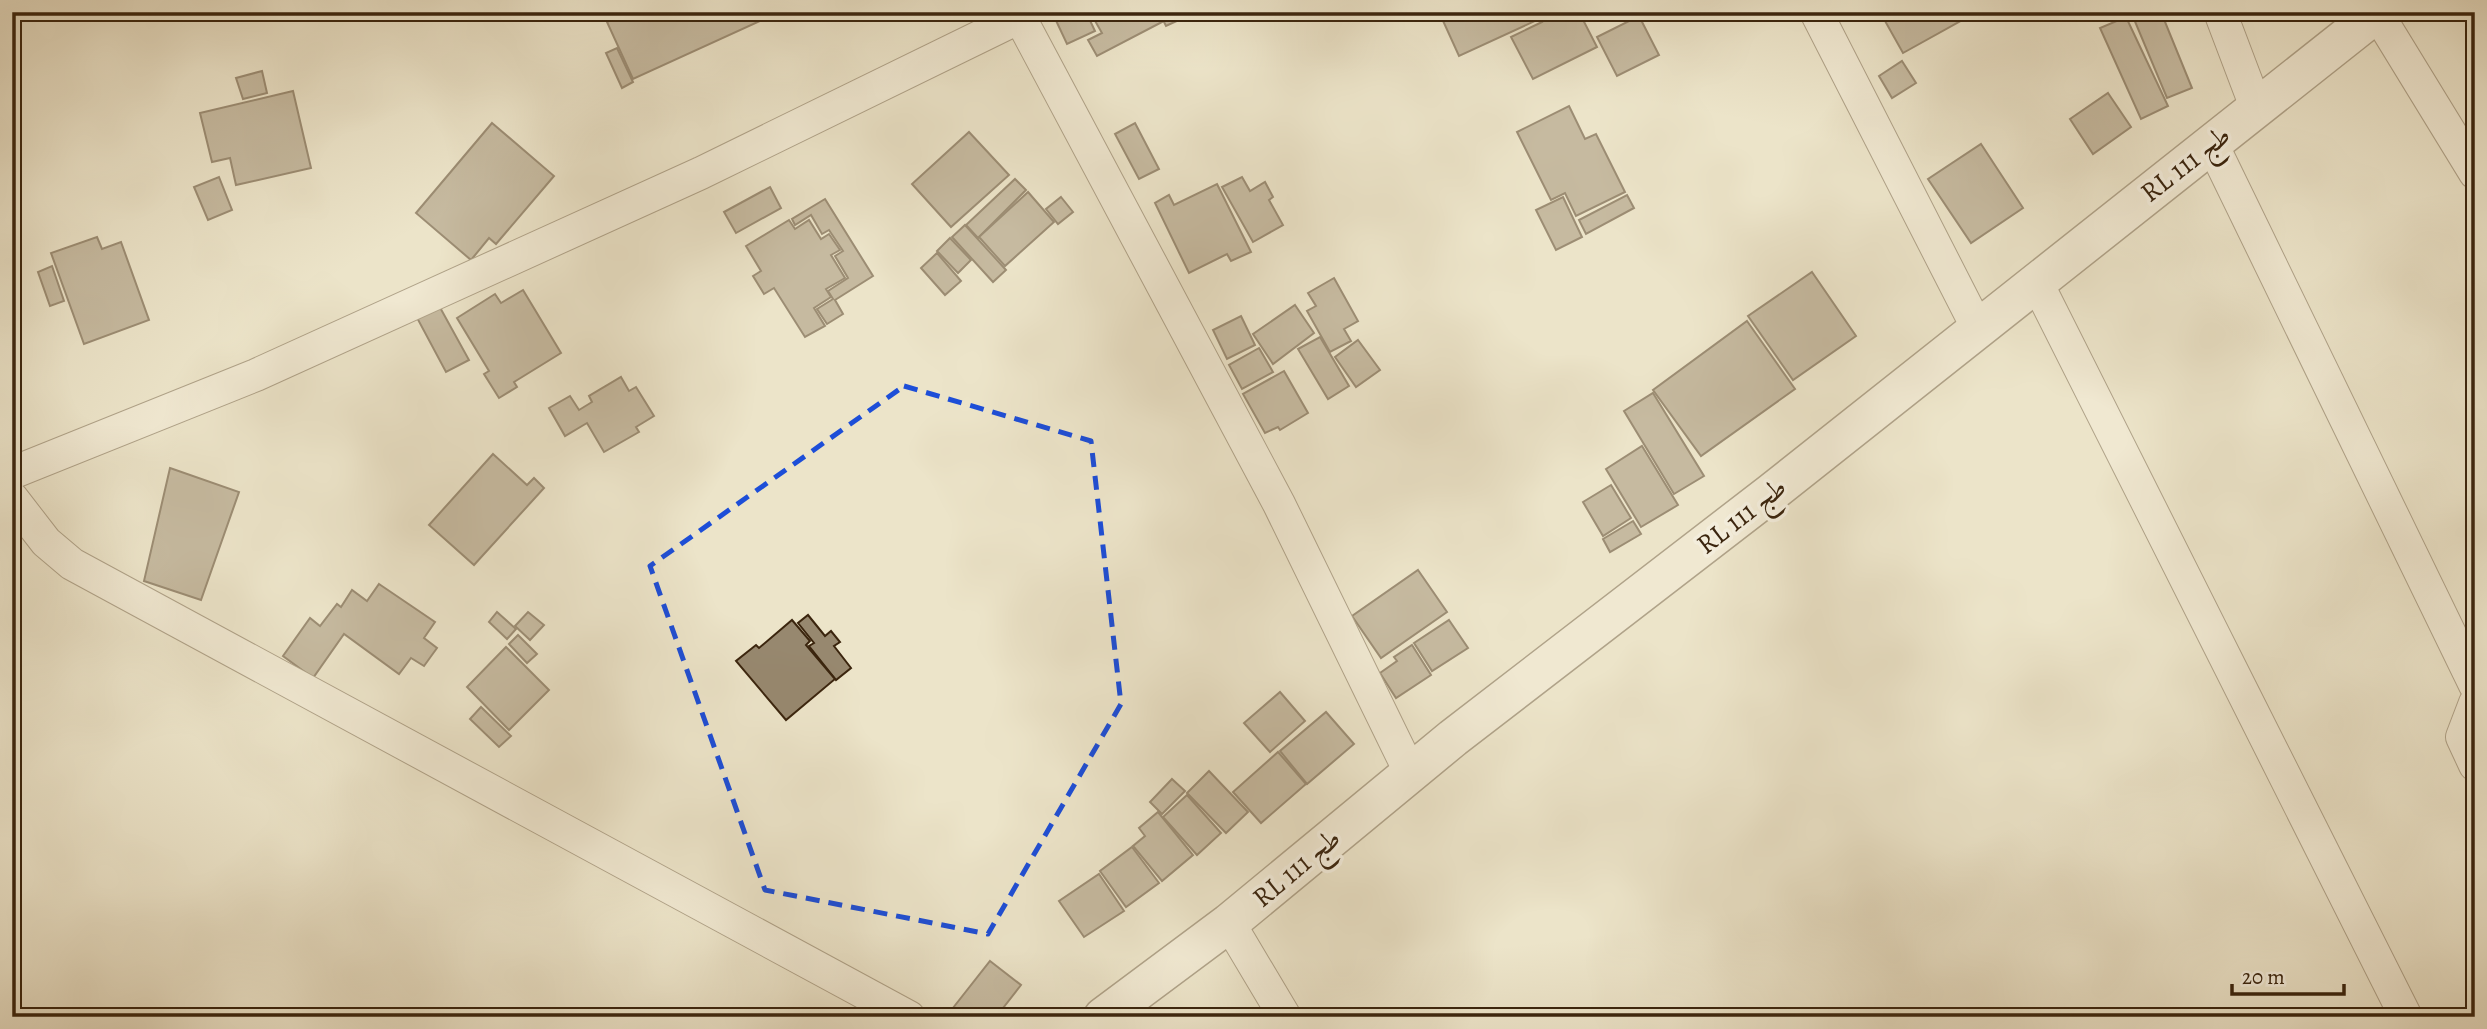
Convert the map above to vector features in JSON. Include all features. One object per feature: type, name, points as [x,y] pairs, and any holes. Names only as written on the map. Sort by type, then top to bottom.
[{"type":"street","points":[[1816,12],[1977,327]]},
{"type":"street","points":[[2220,12],[2256,107]]},
{"type":"street","points":[[2378,13],[2475,173]]},
{"type":"street","name":"RL طج 111","points":[[1103,1017],[1229,922],[1410,772],[1771,493],[1977,327],[2378,13]]},
{"type":"street","points":[[12,473],[256,375],[701,173],[1018,15],[1279,505],[1410,772]]},
{"type":"street","points":[[2211,142],[2475,685]]},
{"type":"street","points":[[2036,281],[2406,1017]]},
{"type":"street","points":[[12,498],[46,542],[72,564],[909,1017]]},
{"type":"street","points":[[2475,703],[2462,737],[2475,765]]},
{"type":"street","points":[[1229,922],[1285,1017]]},
{"type":"highlighted area","points":[[904,386],[1091,441],[1121,704],[988,934],[765,890],[650,566]]},
{"type":"building","points":[[627,12],[769,12],[771,16],[633,79],[607,22]]},
{"type":"building","points":[[1052,12],[1086,12],[1095,31],[1067,44]]},
{"type":"building","points":[[1090,12],[1157,12],[1162,22],[1097,56],[1088,40],[1102,33]]},
{"type":"building","points":[[1159,12],[1175,12],[1179,20],[1166,26]]},
{"type":"building","points":[[1439,12],[1534,12],[1537,20],[1459,56]]},
{"type":"building","points":[[1549,12],[1579,12],[1597,47],[1533,79],[1511,37],[1542,22],[1539,17]]},
{"type":"building","points":[[1880,12],[1960,12],[1964,19],[1903,53]]},
{"type":"building","points":[[2131,12],[2161,12],[2192,88],[2167,98]]},
{"type":"building","points":[[1639,16],[1659,55],[1617,76],[1597,37]]},
{"type":"building","points":[[2126,17],[2168,106],[2141,119],[2100,28]]},
{"type":"building","points":[[617,48],[633,82],[622,88],[606,53]]},
{"type":"building","points":[[1902,61],[1916,83],[1892,98],[1879,76]]},
{"type":"building","points":[[262,71],[267,93],[243,99],[236,78]]},
{"type":"building","points":[[293,91],[311,168],[236,185],[230,158],[212,162],[200,113]]},
{"type":"building","points":[[2108,93],[2131,127],[2093,154],[2070,119]]},
{"type":"building","points":[[1569,106],[1585,139],[1596,134],[1625,192],[1576,216],[1565,193],[1551,200],[1517,132]]},
{"type":"building","points":[[492,123],[554,176],[496,244],[489,238],[471,260],[416,213]]},
{"type":"building","points":[[1135,123],[1159,169],[1139,179],[1115,134]]},
{"type":"building","points":[[969,132],[1009,175],[951,227],[912,184]]},
{"type":"building","points":[[1981,144],[2023,208],[1971,243],[1928,179]]},
{"type":"building","points":[[219,177],[232,210],[208,220],[194,187]]},
{"type":"building","points":[[1242,177],[1250,191],[1265,182],[1273,197],[1269,200],[1283,225],[1253,242],[1222,187]]},
{"type":"building","points":[[1015,179],[1026,190],[978,238],[966,225]]},
{"type":"building","points":[[1217,184],[1251,252],[1231,261],[1227,254],[1189,273],[1155,203],[1169,195],[1174,205]]},
{"type":"building","points":[[770,187],[781,208],[736,233],[724,212]]},
{"type":"building","points":[[1028,192],[1054,222],[1005,266],[979,237]]},
{"type":"building","points":[[1627,195],[1634,208],[1586,234],[1579,220]]},
{"type":"building","points":[[1061,197],[1073,212],[1058,224],[1046,209]]},
{"type":"building","points":[[1563,197],[1582,237],[1556,250],[1536,210]]},
{"type":"building","points":[[825,199],[873,276],[835,300],[843,314],[827,324],[817,309],[833,299],[828,291],[848,278],[835,256],[843,251],[829,230],[822,234],[811,215],[795,225],[792,219]]},
{"type":"building","points":[[789,220],[795,229],[809,220],[821,239],[829,234],[840,250],[831,255],[845,278],[826,289],[831,297],[814,308],[825,326],[805,337],[774,288],[764,294],[753,276],[761,271],[746,246]]},
{"type":"building","points":[[965,225],[1006,270],[993,282],[952,237]]},
{"type":"building","points":[[97,237],[102,249],[121,242],[149,320],[84,344],[51,253]]},
{"type":"building","points":[[950,238],[971,260],[958,273],[937,251]]},
{"type":"building","points":[[937,253],[961,281],[945,295],[921,268]]},
{"type":"building","points":[[52,266],[64,301],[50,306],[38,272]]},
{"type":"building","points":[[1812,272],[1856,336],[1793,380],[1748,316]]},
{"type":"building","points":[[1334,278],[1358,321],[1344,329],[1351,341],[1330,352],[1307,311],[1316,306],[1308,293]]},
{"type":"building","points":[[523,290],[561,353],[514,382],[517,387],[499,398],[484,374],[489,371],[457,318],[495,294],[501,303]]},
{"type":"building","points":[[437,302],[469,360],[446,372],[415,314]]},
{"type":"building","points":[[1295,305],[1314,333],[1273,364],[1253,334]]},
{"type":"building","points":[[1241,316],[1255,345],[1227,359],[1213,330]]},
{"type":"building","points":[[1747,321],[1795,389],[1701,456],[1653,390]]},
{"type":"building","points":[[1320,337],[1349,386],[1328,399],[1298,349]]},
{"type":"building","points":[[1358,340],[1380,370],[1356,387],[1335,357]]},
{"type":"building","points":[[1259,348],[1273,372],[1242,389],[1229,365]]},
{"type":"building","points":[[1284,371],[1308,413],[1280,430],[1278,427],[1265,433],[1243,394]]},
{"type":"building","points":[[621,377],[629,391],[636,387],[654,416],[636,427],[639,432],[604,452],[587,423],[565,436],[549,408],[570,396],[579,410],[592,402],[589,396]]},
{"type":"building","points":[[1653,393],[1704,476],[1674,494],[1624,411]]},
{"type":"building","points":[[1642,446],[1678,505],[1641,527],[1606,469]]},
{"type":"building","points":[[493,454],[527,485],[534,478],[544,488],[474,565],[429,525]]},
{"type":"building","points":[[170,468],[239,492],[201,600],[144,581]]},
{"type":"building","points":[[1611,485],[1631,518],[1603,536],[1583,502]]},
{"type":"building","points":[[1633,521],[1641,534],[1610,552],[1603,539]]},
{"type":"building","points":[[1418,570],[1447,612],[1381,658],[1352,616]]},
{"type":"building","points":[[379,584],[435,622],[424,638],[437,648],[424,666],[411,658],[399,674],[344,634],[313,678],[283,656],[310,618],[320,626],[337,604],[341,607],[352,590],[367,601]]},
{"type":"building","points":[[497,612],[516,629],[507,639],[489,622]]},
{"type":"building","points":[[528,612],[544,625],[530,640],[515,626]]},
{"type":"building","points":[[808,615],[825,636],[831,631],[840,642],[834,646],[851,668],[836,680],[809,646],[814,643],[798,623]]},
{"type":"building","points":[[792,620],[810,641],[806,645],[835,679],[786,720],[736,661],[756,645],[759,648]]},
{"type":"building","points":[[1449,620],[1468,648],[1432,671],[1414,643]]},
{"type":"building","points":[[518,635],[537,654],[527,663],[509,644]]},
{"type":"building","points":[[1412,645],[1431,675],[1396,698],[1380,673],[1397,661],[1394,657]]},
{"type":"building","points":[[506,647],[549,690],[509,730],[467,687]]},
{"type":"building","points":[[1280,692],[1305,721],[1270,752],[1244,723]]},
{"type":"building","points":[[481,707],[511,736],[499,747],[470,719]]},
{"type":"building","points":[[1326,712],[1354,744],[1307,784],[1280,751]]},
{"type":"building","points":[[1278,752],[1306,784],[1261,823],[1233,792]]},
{"type":"building","points":[[1209,771],[1248,812],[1226,833],[1187,793]]},
{"type":"building","points":[[1172,779],[1185,791],[1162,814],[1150,802]]},
{"type":"building","points":[[1187,795],[1221,833],[1197,855],[1163,817]]},
{"type":"building","points":[[1158,812],[1193,855],[1162,881],[1133,846],[1145,836],[1139,828]]},
{"type":"building","points":[[1132,847],[1159,883],[1126,907],[1100,871]]},
{"type":"building","points":[[1099,874],[1124,911],[1084,937],[1059,901]]},
{"type":"building","points":[[990,961],[1021,985],[996,1017],[954,1017],[949,1013]]}]
